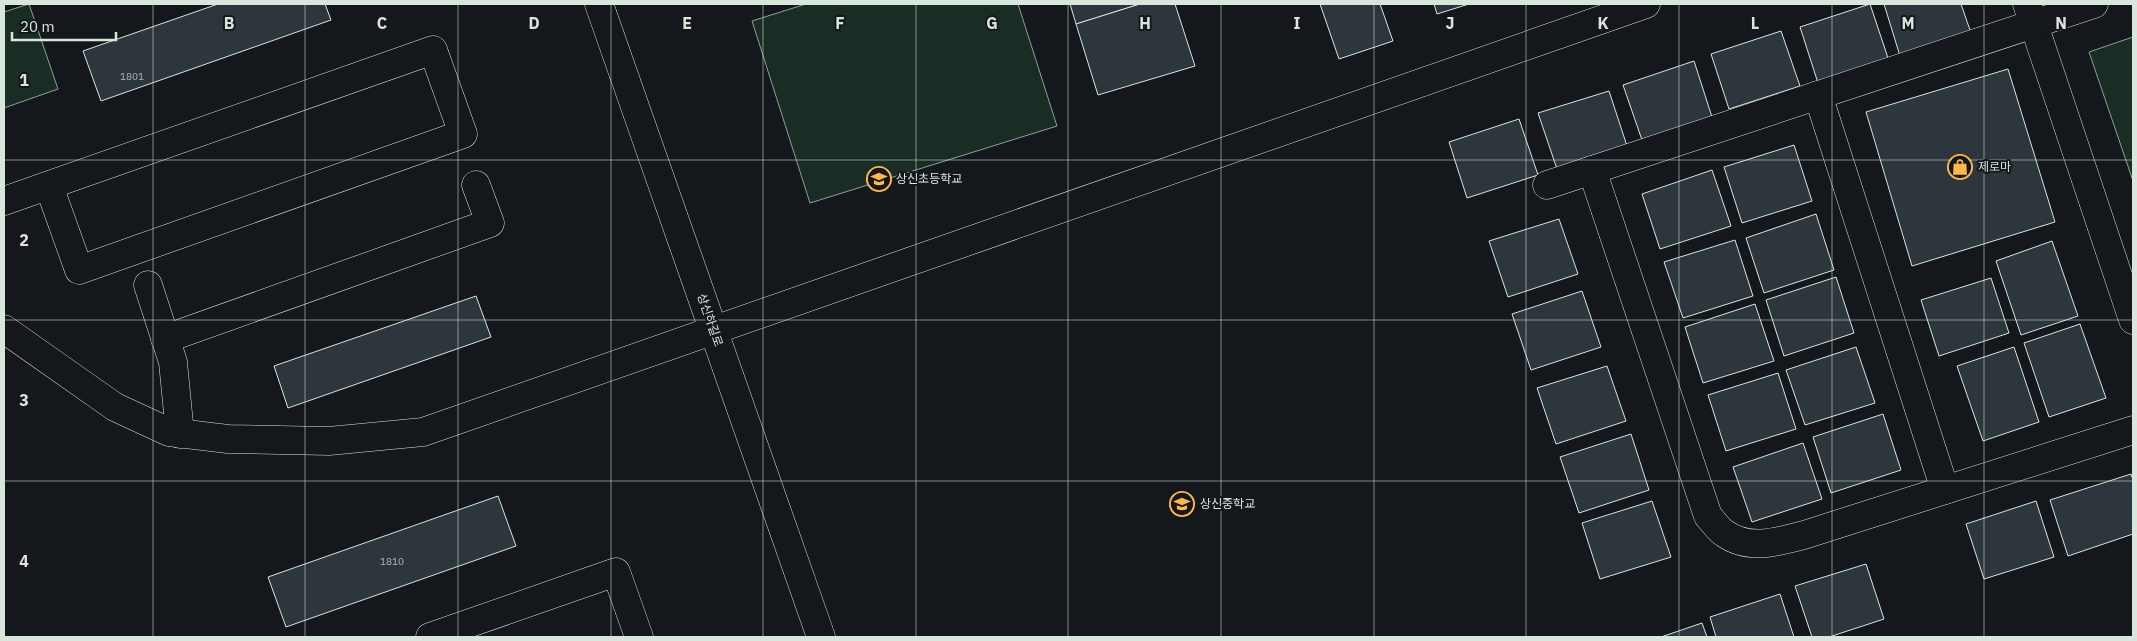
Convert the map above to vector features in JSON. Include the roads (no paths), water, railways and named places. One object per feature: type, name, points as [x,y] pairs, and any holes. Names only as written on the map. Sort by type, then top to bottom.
[{"type":"street","name":"상신하길로","points":[[599,4],[821,637]]},
{"type":"street","points":[[4,329],[115,407],[169,432],[228,439],[329,441],[423,432],[1646,4]]},
{"type":"street","points":[[1547,185],[1818,95],[2030,14],[2094,4]]},
{"type":"street","points":[[2030,14],[2133,320]]},
{"type":"street","points":[[4,202],[49,186],[433,50],[463,134],[79,270],[49,186]]},
{"type":"street","points":[[1818,95],[1946,490]]},
{"type":"street","points":[[1592,170],[1708,516],[1724,533],[1747,544],[1775,543],[2133,430]]},
{"type":"street","points":[[165,339],[490,223],[476,185]]},
{"type":"street","points":[[148,285],[173,362],[180,434]]},
{"type":"street","points":[[430,637],[616,572],[639,637]]},
{"type":"place","name":"제로마","points":[[1960,167]]},
{"type":"place","name":"상신초등학교","points":[[879,179]]},
{"type":"place","name":"상신중학교","points":[[1182,504]]}]
